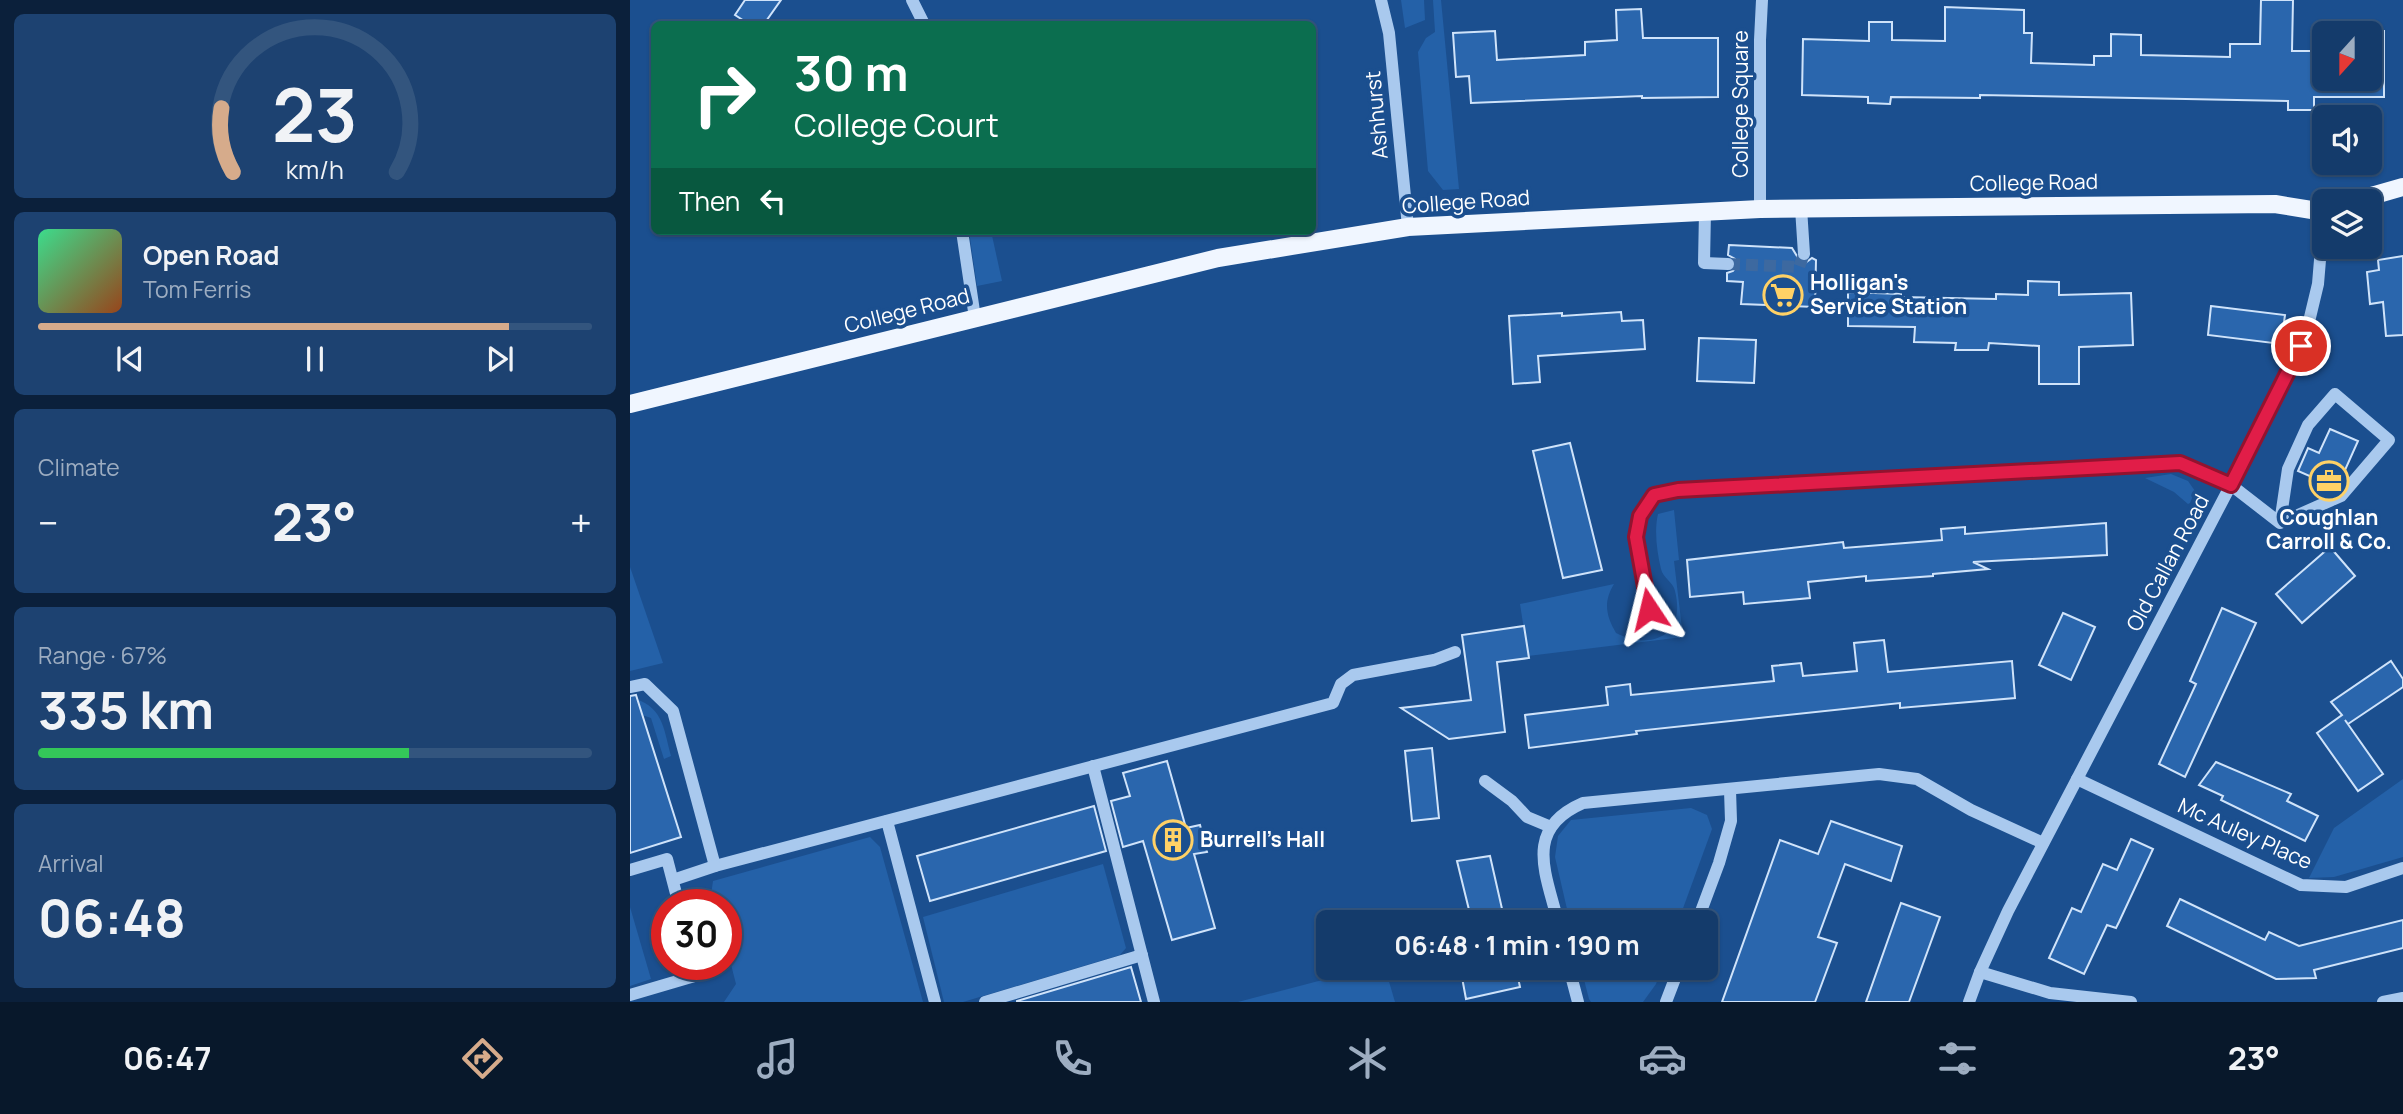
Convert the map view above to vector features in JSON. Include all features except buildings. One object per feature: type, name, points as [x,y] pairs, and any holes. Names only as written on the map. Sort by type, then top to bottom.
[{"type":"main road","points":[[2382,193],[2403,187]]},
{"type":"main road","name":"College Road","points":[[630,404],[1218,258],[1408,227],[1801,208],[2275,204],[2312,210]]},
{"type":"street","points":[[912,0],[922,21]]},
{"type":"street","name":"Ashhurst","points":[[1381,0],[1389,33],[1408,227]]},
{"type":"street","name":"College Square","points":[[1760,209],[1762,0]]},
{"type":"street","points":[[1801,208],[1804,254]]},
{"type":"street","points":[[1705,212],[1704,263],[1728,264]]},
{"type":"street","points":[[963,235],[975,318]]},
{"type":"street","name":"Old Callan Road","points":[[1969,1002],[1980,972],[2043,843],[2281,389],[2306,334],[2318,284],[2320,259]]},
{"type":"street","points":[[2335,394],[2389,440],[2341,496],[2280,523],[2288,469],[2308,425],[2335,394]]},
{"type":"street","points":[[1649,609],[1636,537],[1640,516],[1654,495],[1678,490],[2180,463],[2231,485],[2280,523]]},
{"type":"street","points":[[673,880],[715,866],[1333,703],[1341,684],[1353,675],[1434,660],[1455,652]]},
{"type":"street","points":[[630,687],[645,684],[673,711],[715,866]]},
{"type":"street","points":[[1093,766],[1154,1002]]},
{"type":"street","points":[[1555,910],[1542,857],[1546,832],[1563,811],[1583,803],[1879,774],[1917,779],[1971,810],[2043,843]]},
{"type":"street","name":"Mc Auley Place","points":[[2077,779],[2301,885],[2346,887],[2403,867]]},
{"type":"street","points":[[1485,781],[1512,801],[1527,817],[1551,827]]},
{"type":"street","points":[[1701,910],[1731,821],[1730,790]]},
{"type":"street","points":[[887,821],[935,1002]]},
{"type":"street","points":[[630,870],[667,859],[676,889]]},
{"type":"street","points":[[985,1002],[1142,955]]},
{"type":"street","points":[[1980,972],[2050,993],[2131,1002]]},
{"type":"street","points":[[630,995],[681,980]]},
{"type":"street","points":[[1572,980],[1578,1002]]},
{"type":"street","points":[[1666,1002],[1674,980]]},
{"type":"street","points":[[2383,1002],[2403,998]]},
{"type":"shaded area","points":[[1401,0],[1424,0],[1425,20],[1405,28]]},
{"type":"shaded area","points":[[1433,0],[1441,0],[1459,189],[1443,190],[1428,171],[1418,52],[1426,38],[1435,32]]},
{"type":"shaded area","points":[[970,235],[992,235],[1002,281],[977,286]]},
{"type":"shaded area","points":[[2171,474],[2188,481],[2195,491],[2190,503],[2145,478]]},
{"type":"shaded area","points":[[1674,510],[1679,560],[1674,561],[1683,637],[1528,656],[1520,604],[1614,584],[1608,597],[1607,609],[1616,633],[1642,640],[1654,639],[1671,628],[1676,619],[1675,591],[1661,569],[1656,527],[1658,514]]},
{"type":"shaded area","points":[[630,567],[663,663],[630,671]]},
{"type":"shaded area","points":[[630,697],[649,706],[660,719],[671,756],[664,759],[651,718],[639,714]]},
{"type":"shaded area","points":[[2403,779],[2403,857],[2334,877],[2309,878],[2334,828]]},
{"type":"shaded area","points":[[1691,808],[1707,815],[1712,829],[1682,910],[1567,910],[1555,857],[1558,836],[1571,820]]},
{"type":"shaded area","points":[[870,837],[880,847],[923,1002],[724,1002],[736,984],[735,980],[742,980],[742,889],[712,889],[713,881]]},
{"type":"shaded area","points":[[1103,864],[1126,948],[1120,955],[963,1002],[944,1002],[923,917]]},
{"type":"shaded area","points":[[630,907],[651,979],[630,986]]},
{"type":"shaded area","points":[[1322,980],[1389,980],[1395,1002],[1238,1002]]},
{"type":"shaded area","points":[[1584,980],[1658,980],[1643,1002],[1591,1002]]},
{"type":"tunnel","points":[[1728,264],[1799,267],[1804,254]]},
{"type":"place","name":"Holligan's Service Station","points":[[1783,295]]},
{"type":"place","name":"Coughlan Carroll & Co.","points":[[2329,481]]},
{"type":"place","name":"Burrell's Hall","points":[[1173,840]]},
{"type":"route","points":[[1649,609],[1636,537],[1640,516],[1654,495],[1678,490],[2180,463],[2231,485],[2301,346]]}]
